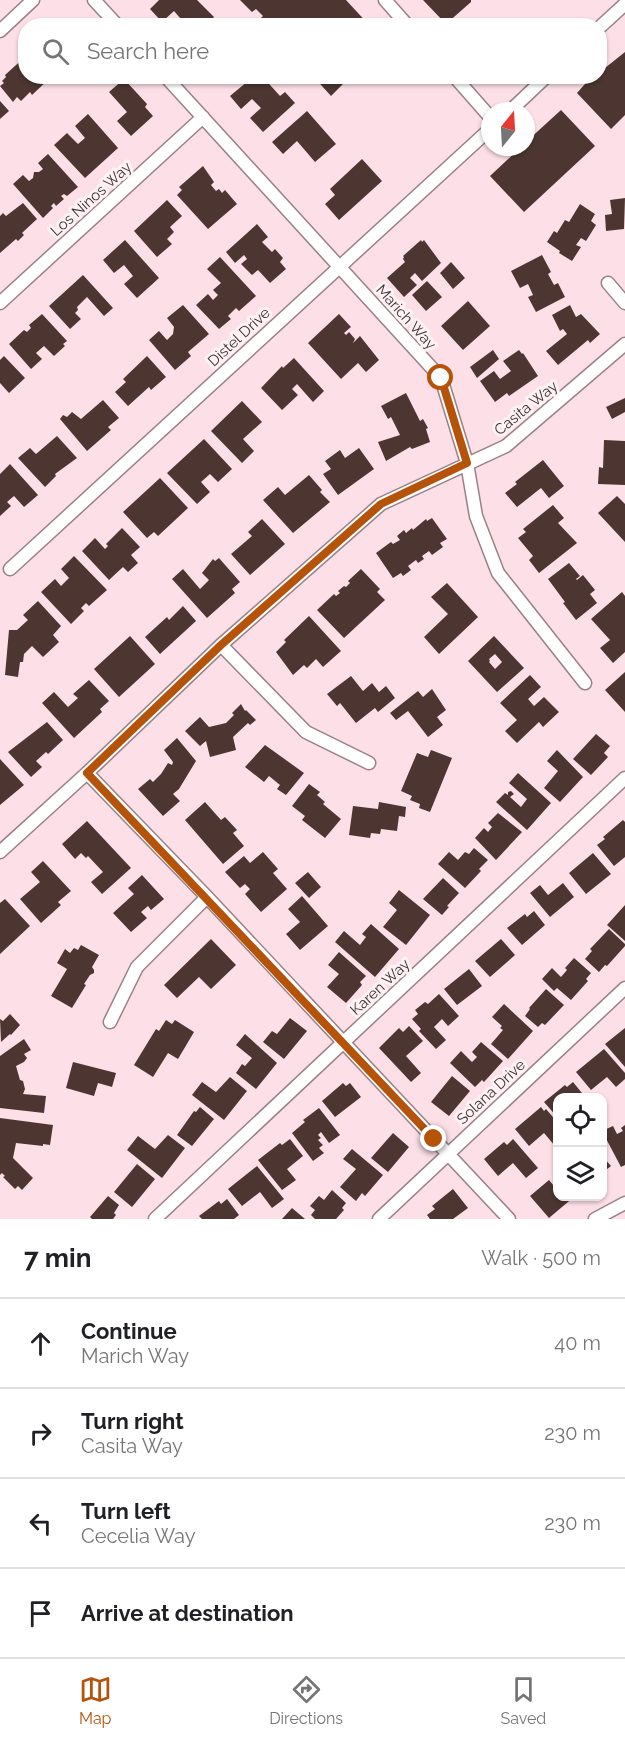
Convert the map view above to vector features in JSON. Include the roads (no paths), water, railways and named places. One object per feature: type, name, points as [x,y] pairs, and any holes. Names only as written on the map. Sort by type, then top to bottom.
[{"type":"street","points":[[0,31],[33,0]]},
{"type":"street","points":[[94,0],[111,18]]},
{"type":"street","points":[[385,0],[401,18]]},
{"type":"street","points":[[607,21],[625,4]]},
{"type":"street","name":"Marich Way","points":[[172,84],[441,378],[467,463],[476,516],[498,573],[585,683]]},
{"type":"street","points":[[461,84],[481,107]]},
{"type":"street","points":[[520,102],[539,84]]},
{"type":"street","name":"Los Ninos Way","points":[[0,303],[203,117]]},
{"type":"street","name":"Distel Drive","points":[[10,569],[481,137]]},
{"type":"street","points":[[608,283],[625,303]]},
{"type":"street","name":"Casita Way","points":[[0,852],[87,773],[221,645],[381,504],[506,446],[625,344]]},
{"type":"street","points":[[221,645],[306,732],[369,763]]},
{"type":"street","points":[[87,773],[207,897],[509,1219]]},
{"type":"street","name":"Karen Way","points":[[155,1219],[625,778]]},
{"type":"street","points":[[110,1022],[138,967],[207,897]]},
{"type":"street","name":"Solana Drive","points":[[379,1219],[625,988]]},
{"type":"street","points":[[595,1219],[625,1203]]}]
